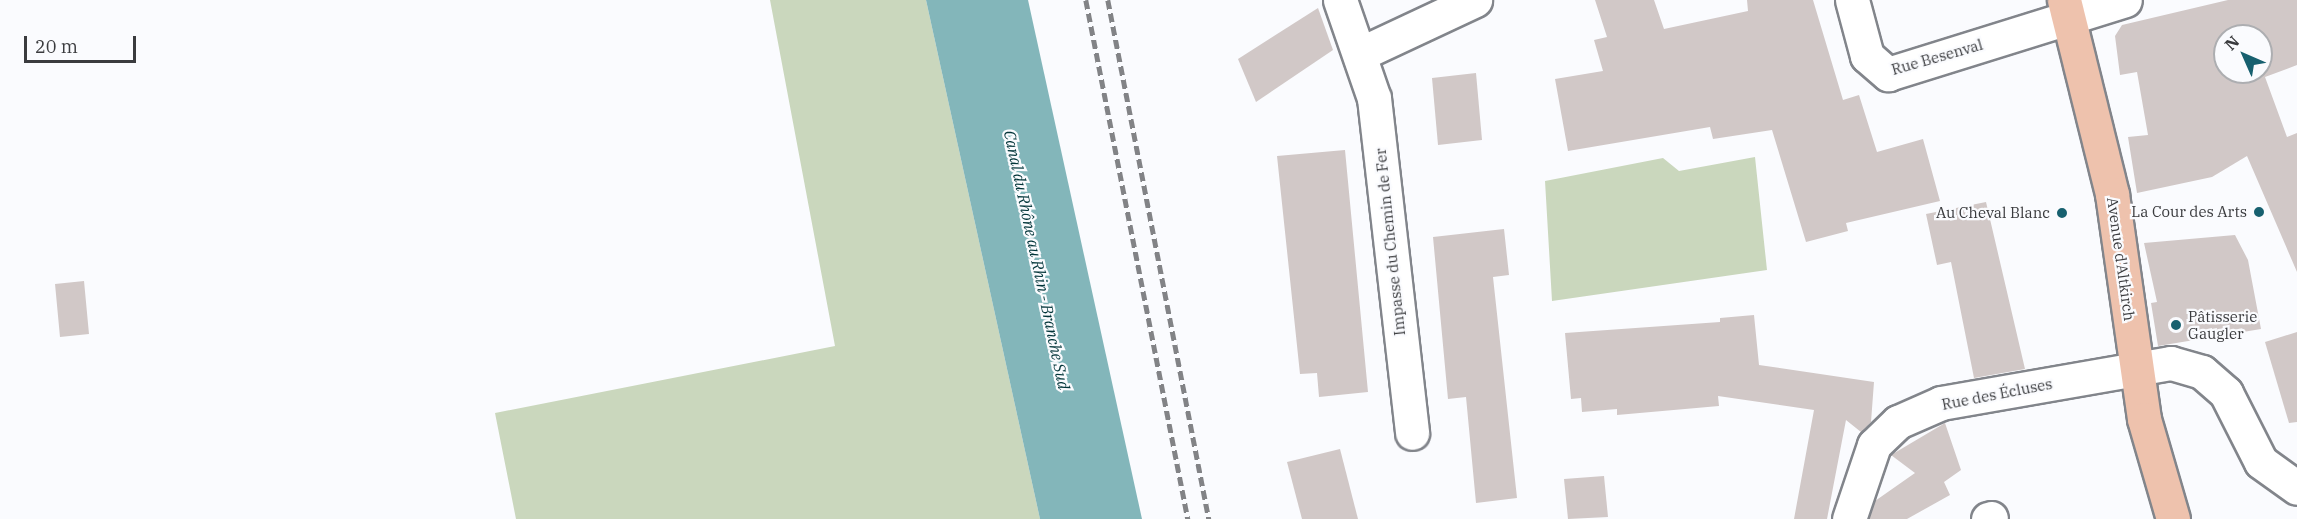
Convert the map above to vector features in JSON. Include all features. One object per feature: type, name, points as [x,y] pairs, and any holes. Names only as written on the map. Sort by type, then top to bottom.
[{"type":"main road","name":"Avenue d'Altkirch","points":[[2065,8],[2112,194],[2137,367],[2156,469],[2173,519]]},
{"type":"street","name":"Impasse du Chemin de Fer","points":[[1340,0],[1362,53],[1374,98],[1412,433]]},
{"type":"street","points":[[1362,53],[1475,0]]},
{"type":"street","name":"Rue Besenval","points":[[1852,0],[1866,56],[1888,74],[2065,8]]},
{"type":"street","points":[[2065,8],[2125,0]]},
{"type":"street","name":"Rue des Écluses","points":[[1849,519],[1874,445],[1898,422],[1941,403],[2137,367],[2171,363],[2202,372],[2237,407],[2261,462],[2297,488]]},
{"type":"green space","points":[[770,0],[926,0],[1040,519],[516,519],[495,413],[835,346]]},
{"type":"green space","points":[[1755,157],[1767,270],[1552,301],[1545,181],[1663,158],[1679,171]]},
{"type":"water","name":"Canal du Rhône au Rhin - Branche Sud","points":[[926,0],[1028,0],[1142,519],[1040,519]]},
{"type":"building","points":[[1595,0],[1654,0],[1664,29],[1748,11],[1747,0],[1813,0],[1843,100],[1859,95],[1877,152],[1923,139],[1940,201],[1846,223],[1848,231],[1806,242],[1772,130],[1713,139],[1710,127],[1568,151],[1555,79],[1603,71],[1594,40],[1607,37]]},
{"type":"building","points":[[2228,0],[2297,0],[2297,65],[2273,74],[2273,24],[2213,24],[2213,84],[2268,84],[2287,137],[2297,133],[2297,272],[2247,156],[2212,177],[2137,193],[2128,137],[2148,135],[2137,72],[2120,75],[2115,36],[2122,25]]},
{"type":"building","points":[[1318,8],[1333,50],[1256,102],[1238,59]]},
{"type":"building","points":[[1476,73],[1482,140],[1438,145],[1432,78]]},
{"type":"building","points":[[1345,150],[1368,392],[1319,397],[1317,373],[1300,374],[1277,156]]},
{"type":"building","points":[[1986,202],[2025,369],[1974,378],[1951,262],[1937,265],[1926,214]]},
{"type":"building","points":[[1504,229],[1509,275],[1493,277],[1517,498],[1476,503],[1466,397],[1448,399],[1433,237]]},
{"type":"building","points":[[2235,235],[2248,260],[2261,329],[2158,346],[2151,303],[2157,302],[2144,243]]},
{"type":"building","points":[[84,281],[89,334],[60,337],[55,284]]},
{"type":"building","points":[[1754,315],[1759,365],[1874,382],[1871,422],[1861,432],[1846,420],[1827,519],[1794,519],[1814,410],[1718,396],[1719,406],[1617,415],[1617,409],[1582,412],[1581,398],[1571,399],[1565,333],[1720,322],[1720,318]]},
{"type":"building","points":[[2297,332],[2297,422],[2289,423],[2265,342]]},
{"type":"building","points":[[1945,423],[1961,470],[1944,482],[1950,495],[1907,519],[1869,519],[1875,501],[1915,473],[1891,455]]},
{"type":"building","points":[[1340,449],[1358,519],[1302,519],[1287,462]]},
{"type":"building","points":[[1604,476],[1608,517],[1568,519],[1564,479]]},
{"type":"railway","points":[[1086,0],[1188,519]]},
{"type":"railway","points":[[1108,0],[1209,519]]},
{"type":"place","name":"La Cour des Arts","points":[[2259,212]]},
{"type":"place","name":"Au Cheval Blanc","points":[[2062,213]]},
{"type":"place","name":"Pâtisserie Gaugler","points":[[2176,325]]}]
